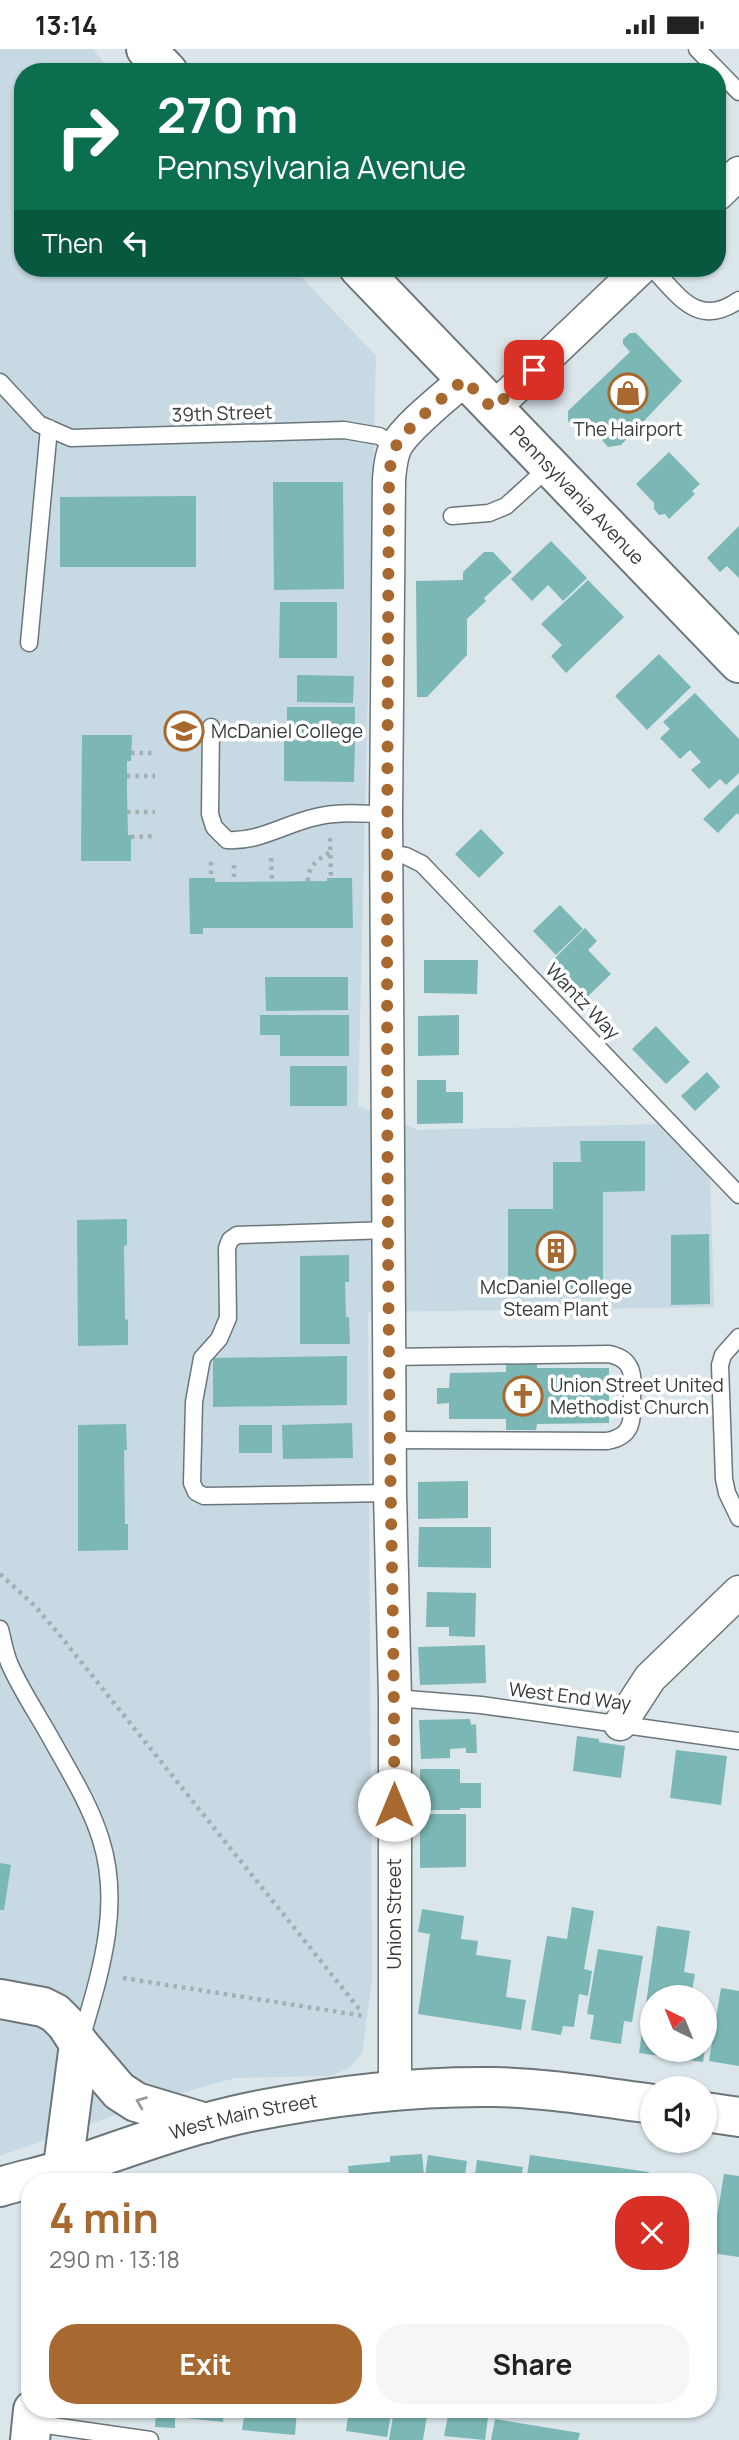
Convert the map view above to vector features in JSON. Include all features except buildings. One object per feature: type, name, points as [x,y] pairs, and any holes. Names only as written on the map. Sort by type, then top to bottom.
[{"type":"main road","points":[[146,49],[159,63]]},
{"type":"main road","name":"Pennsylvania Avenue","points":[[368,277],[739,663]]},
{"type":"main road","points":[[0,1999],[43,2007],[55,2013],[119,2091],[136,2102],[206,2123]]},
{"type":"main road","points":[[62,2173],[79,2044]]},
{"type":"main road","name":"West Main Street","points":[[69,2173],[142,2142],[206,2123],[249,2112],[322,2100],[446,2088],[507,2088],[640,2102]]},
{"type":"main road","points":[[717,2114],[739,2117]]},
{"type":"main road","name":"West Main Street","points":[[0,2187],[21,2183]]},
{"type":"street","points":[[726,186],[739,173]]},
{"type":"street","points":[[493,409],[632,277]]},
{"type":"street","points":[[396,446],[410,429],[464,379]]},
{"type":"street","name":"Union Street","points":[[395,2092],[395,1698],[390,1493],[386,814],[389,479],[396,446]]},
{"type":"street","points":[[620,1724],[650,1678],[739,1593]]},
{"type":"lane","points":[[697,49],[711,63]]},
{"type":"lane","points":[[726,79],[739,92]]},
{"type":"lane","points":[[661,277],[694,309],[715,312],[739,300]]},
{"type":"lane","points":[[0,382],[39,424],[49,428],[29,643]]},
{"type":"lane","name":"39th Street","points":[[49,428],[71,438],[344,430],[379,436],[396,446]]},
{"type":"lane","points":[[452,516],[489,513],[506,506],[549,467]]},
{"type":"lane","points":[[211,727],[209,814],[214,827],[227,840],[245,841],[272,834],[317,816],[386,814]]},
{"type":"lane","name":"Wantz Way","points":[[387,852],[406,856],[422,865],[739,1195]]},
{"type":"lane","points":[[389,1230],[237,1235],[230,1240],[228,1318],[219,1339],[202,1358],[194,1402],[192,1483],[195,1492],[204,1496],[390,1493]]},
{"type":"lane","points":[[739,1337],[723,1355],[719,1379],[724,1479],[727,1493],[739,1518]]},
{"type":"lane","points":[[389,1357],[610,1354],[624,1360],[631,1371],[632,1420],[623,1435],[607,1441],[390,1440]]},
{"type":"lane","points":[[0,1629],[9,1664],[75,1781],[101,1839],[107,1867],[110,1899],[108,1930],[100,1974],[79,2044]]},
{"type":"lane","name":"West End Way","points":[[395,1698],[481,1705],[739,1741]]},
{"type":"lane","points":[[31,2424],[150,2440]]},
{"type":"path","points":[[131,753],[155,753]]},
{"type":"path","points":[[127,776],[155,776]]},
{"type":"path","points":[[127,812],[155,812]]},
{"type":"path","points":[[330,827],[331,879]]},
{"type":"path","points":[[131,837],[155,836]]},
{"type":"path","points":[[271,848],[272,881]]},
{"type":"path","points":[[308,881],[309,870],[315,862],[330,852]]},
{"type":"path","points":[[211,855],[211,878]]},
{"type":"path","points":[[0,1574],[34,1605],[58,1633],[365,2016],[119,1978]]},
{"type":"shaded area","name":"McDaniel College","points":[[0,49],[93,49],[104,63],[14,63],[14,277],[301,277],[376,356],[358,1106],[418,1130],[661,1124],[710,1174],[714,1307],[368,1312],[372,1979],[362,2054],[349,2068],[330,2076],[235,2078],[163,2098],[0,2156]]},
{"type":"place","name":"The Hairport","points":[[628,393]]},
{"type":"place","name":"McDaniel College","points":[[184,731]]},
{"type":"place","name":"McDaniel College Steam Plant","points":[[556,1251]]},
{"type":"place","name":"Union Street United Methodist Church","points":[[523,1396]]},
{"type":"route","points":[[394,1805],[386,814],[389,479],[396,446],[410,429],[464,379],[493,409],[534,370]]}]
